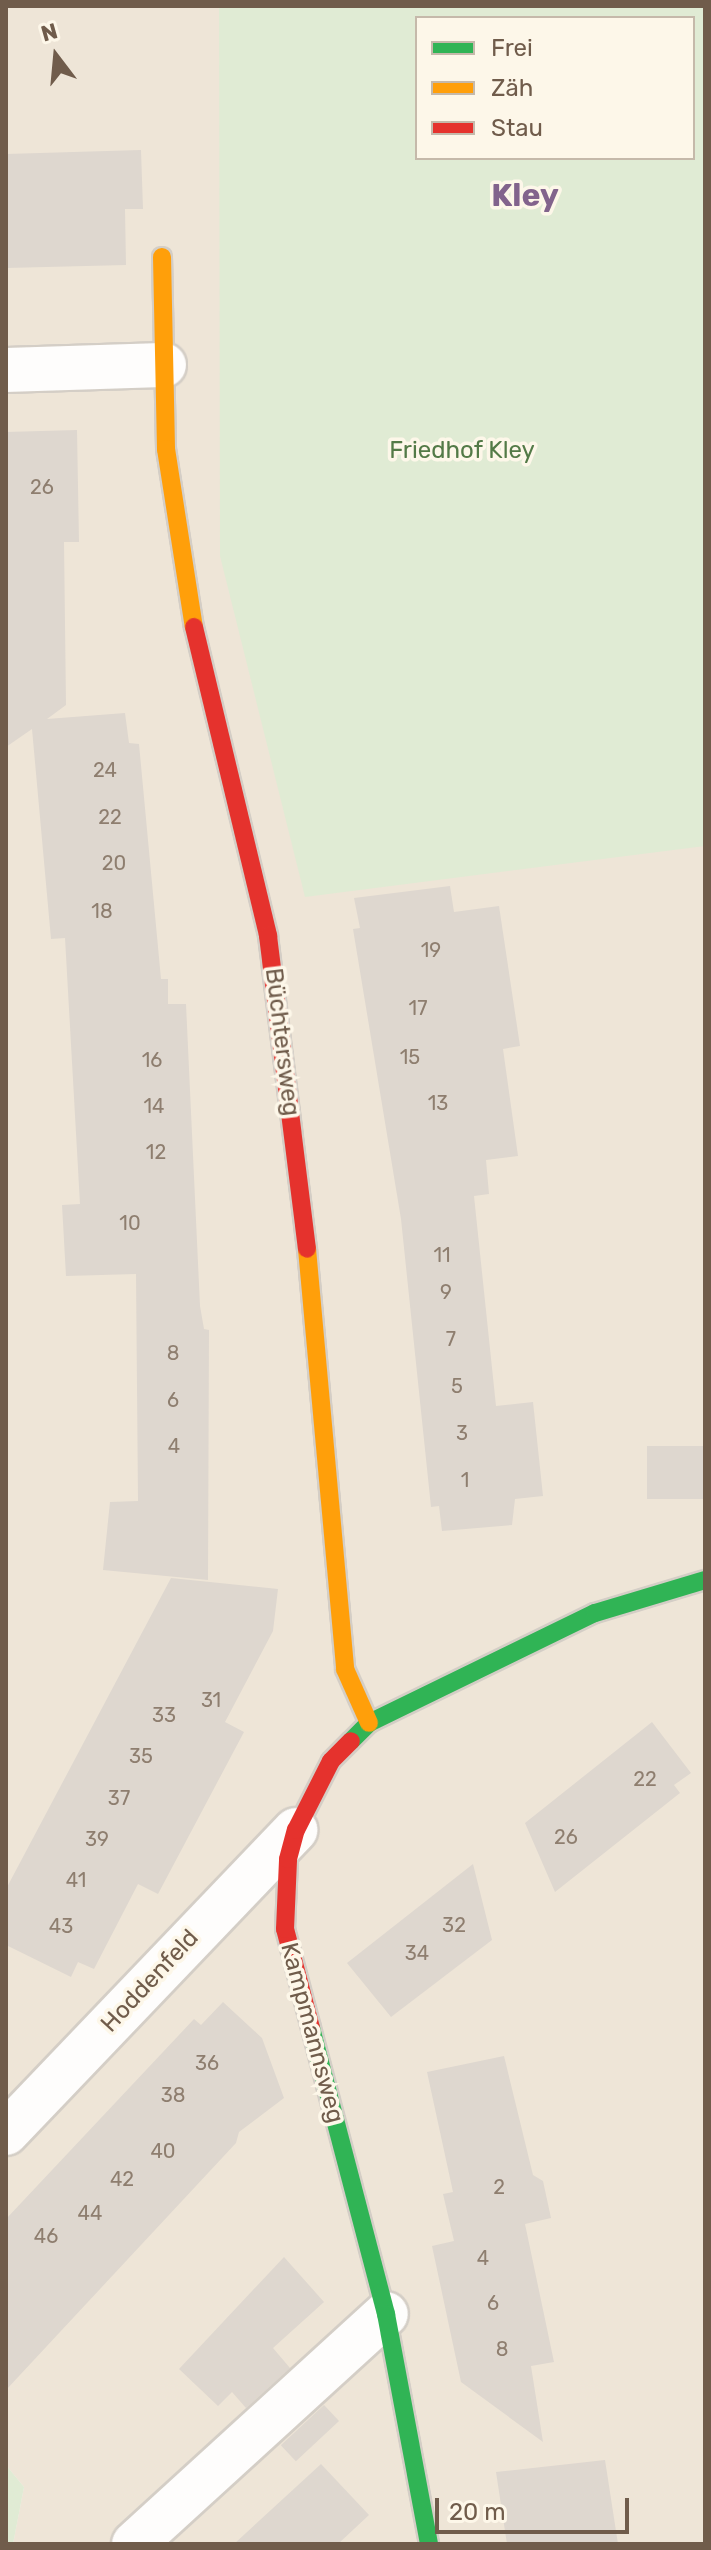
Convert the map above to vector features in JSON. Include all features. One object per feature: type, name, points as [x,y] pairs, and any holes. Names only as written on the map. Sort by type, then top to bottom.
[{"type":"street","name":"Büchtersweg","points":[[162,257],[166,449],[184,584],[268,936],[306,1235],[345,1669],[369,1723]]},
{"type":"street","points":[[6,370],[164,365]]},
{"type":"street","points":[[369,1723],[595,1613],[705,1580]]},
{"type":"street","name":"Kampmannsweg","points":[[369,1723],[331,1761],[296,1830],[288,1859],[285,1929],[386,2314],[429,2544]]},
{"type":"street","name":"Hoddenfeld","points":[[6,2133],[296,1830]]},
{"type":"street","points":[[134,2544],[386,2314]]},
{"type":"shaded area","points":[[6,6],[705,6],[705,2544],[13,2544],[24,2487],[6,2465]]},
{"type":"green space","name":"Friedhof Kley","points":[[219,6],[705,6],[705,846],[305,897],[220,556]]},
{"type":"green space","points":[[6,2465],[24,2487],[13,2544],[6,2544]]},
{"type":"building","points":[[141,150],[143,209],[125,209],[126,265],[6,268],[6,154]]},
{"type":"building","points":[[77,430],[79,542],[64,542],[66,705],[47,719],[125,713],[129,743],[139,744],[161,979],[168,979],[168,1004],[186,1004],[200,1306],[204,1329],[209,1330],[208,1580],[103,1570],[110,1502],[138,1501],[136,1274],[66,1276],[62,1205],[80,1204],[65,938],[51,939],[32,729],[6,747],[6,432]]},
{"type":"building","points":[[450,886],[454,912],[499,906],[520,1046],[503,1049],[518,1156],[486,1160],[489,1194],[474,1196],[496,1406],[533,1402],[543,1496],[515,1499],[512,1525],[442,1531],[439,1506],[431,1507],[401,1219],[353,929],[360,928],[354,898]]},
{"type":"building","points":[[647,1446],[705,1446],[705,1499],[647,1499]]},
{"type":"building","points":[[171,1578],[278,1589],[273,1631],[225,1722],[244,1732],[158,1894],[138,1884],[94,1969],[78,1962],[71,1977],[6,1945],[6,1889]]},
{"type":"building","points":[[652,1722],[691,1773],[674,1785],[680,1793],[555,1892],[525,1823]]},
{"type":"building","points":[[473,1864],[492,1940],[391,2017],[347,1963]]},
{"type":"building","points":[[223,2002],[262,2038],[284,2098],[239,2132],[236,2143],[6,2390],[6,2219],[194,2019],[201,2025]]},
{"type":"building","points":[[504,2056],[533,2175],[543,2181],[551,2218],[525,2224],[554,2362],[531,2366],[543,2442],[461,2382],[432,2246],[454,2241],[443,2194],[453,2192],[427,2072]]},
{"type":"building","points":[[284,2257],[324,2302],[273,2348],[290,2368],[246,2408],[232,2392],[218,2406],[179,2369]]},
{"type":"building","points":[[324,2405],[339,2421],[296,2461],[281,2445]]},
{"type":"building","points":[[605,2460],[618,2544],[507,2544],[496,2472]]},
{"type":"building","points":[[321,2464],[369,2515],[338,2544],[234,2544]]},
{"type":"traffic: fast","points":[[351,1741],[369,1723],[595,1613],[705,1580]]},
{"type":"traffic: fast","points":[[311,2028],[386,2314],[429,2544]]},
{"type":"traffic: slow","points":[[162,257],[166,449],[194,627]]},
{"type":"traffic: slow","points":[[307,1249],[345,1669],[369,1723]]},
{"type":"traffic: jam","points":[[194,627],[268,936],[307,1249]]},
{"type":"traffic: jam","points":[[311,2028],[285,1929],[288,1859],[296,1830],[331,1761],[351,1741]]},
{"type":"district","name":"Kley","points":[[525,195]]}]
